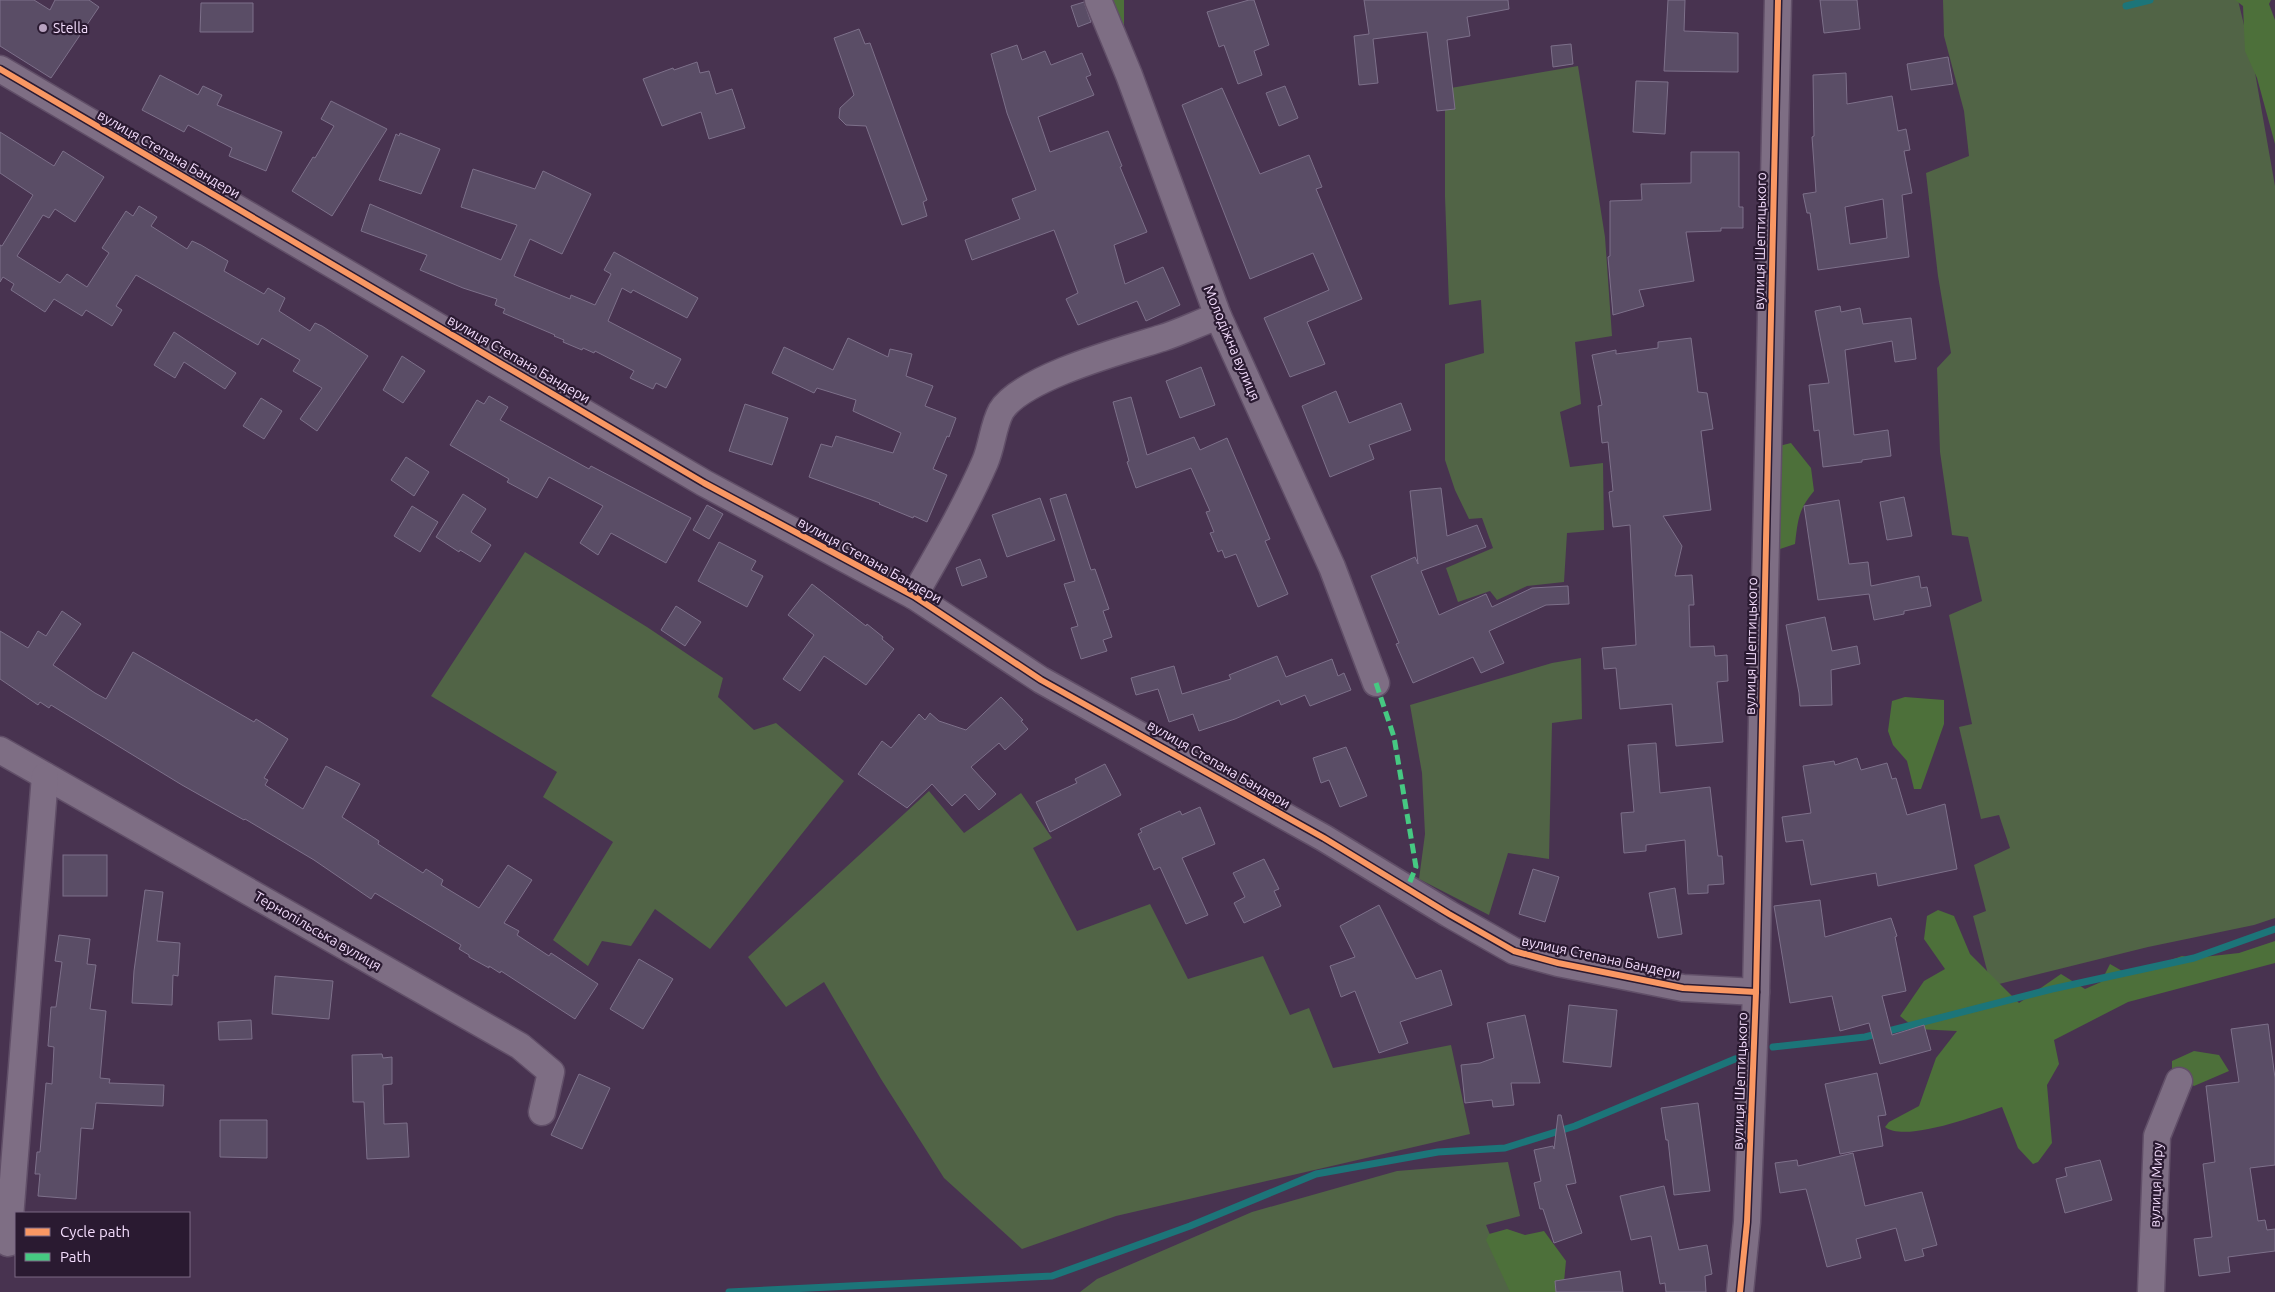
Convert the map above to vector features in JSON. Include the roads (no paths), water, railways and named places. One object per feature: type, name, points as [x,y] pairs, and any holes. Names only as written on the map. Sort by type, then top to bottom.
[{"type":"street","name":"Молодіжна вулиця","points":[[1098,0],[1129,75],[1218,316],[1332,568],[1376,683]]},
{"type":"street","name":"вулиця Шептицького","points":[[1740,1292],[1747,1222],[1756,992],[1778,0]]},
{"type":"street","name":"вулиця Степана Бандери","points":[[0,69],[704,483],[914,596],[1041,680],[1324,838],[1514,951],[1558,963],[1683,988],[1756,992]]},
{"type":"street","points":[[914,596],[954,525],[986,460],[1002,411],[1021,393],[1052,376],[1106,354],[1164,337],[1218,316]]},
{"type":"street","name":"Тернопільська вулиця","points":[[0,750],[520,1046],[551,1072],[542,1112]]},
{"type":"street","points":[[8,1243],[45,776]]},
{"type":"street","name":"вулиця Миру","points":[[2151,1292],[2157,1136],[2179,1081]]},
{"type":"waterway","points":[[2126,6],[2150,0]]},
{"type":"waterway","points":[[1773,1047],[1865,1037],[2052,989],[2194,958],[2275,929]]},
{"type":"waterway","points":[[729,1292],[1052,1276],[1190,1226],[1316,1174],[1438,1152],[1505,1148],[1575,1126],[1735,1059]]},
{"type":"place","name":"Stella","points":[[43,28]]}]
